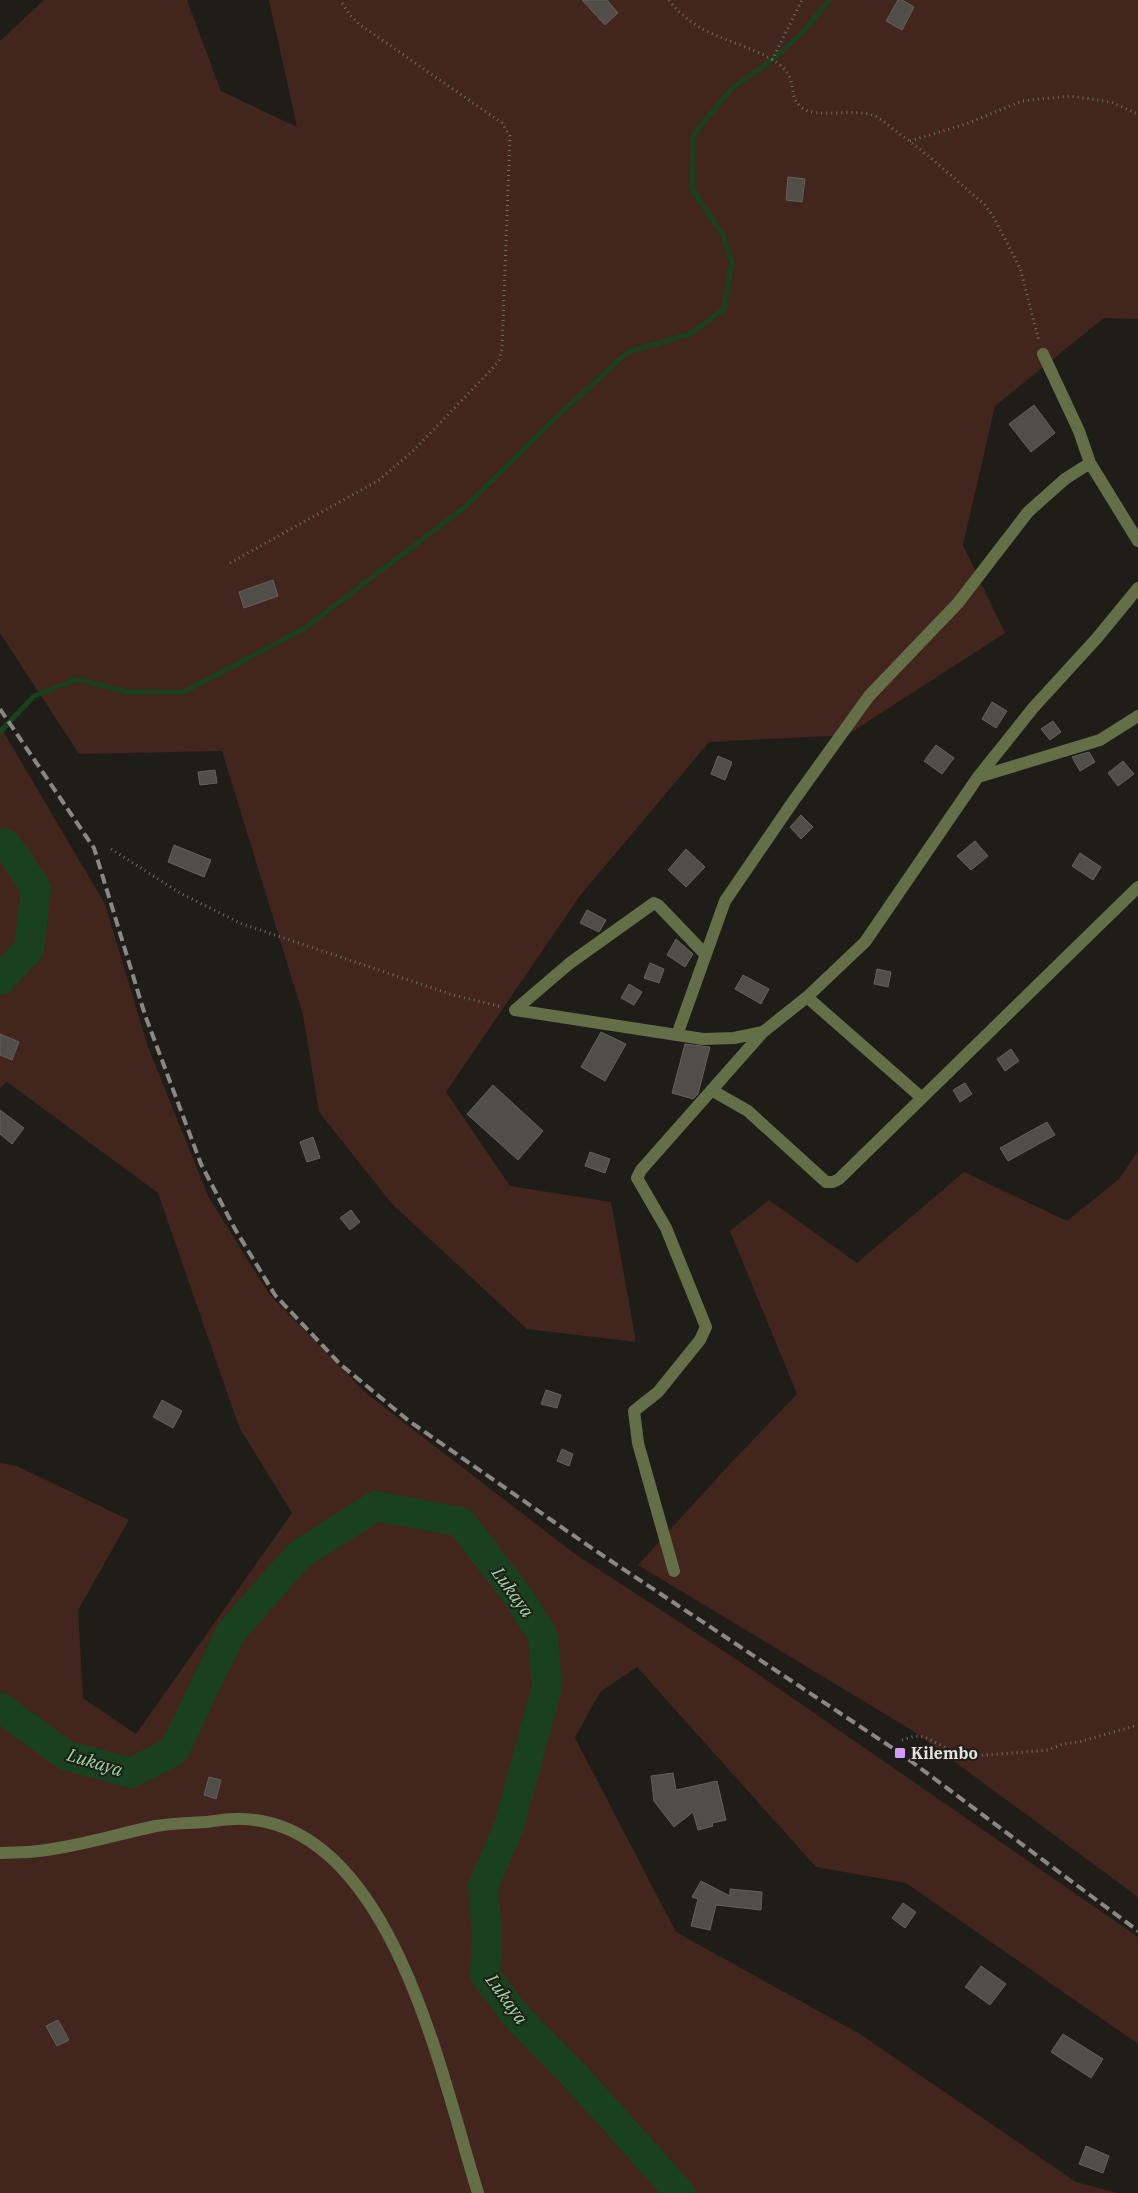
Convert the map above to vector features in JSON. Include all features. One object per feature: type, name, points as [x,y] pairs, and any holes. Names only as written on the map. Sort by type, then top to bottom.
[{"type":"street","points":[[1043,354],[1079,431],[1090,463],[1138,542]]},
{"type":"street","points":[[677,1035],[705,954],[726,901],[869,696],[958,603],[1028,512],[1065,479],[1090,463]]},
{"type":"street","points":[[674,1571],[638,1443],[634,1411],[658,1392],[700,1340],[706,1327],[666,1228],[637,1178],[641,1170],[713,1091],[763,1032],[807,997],[866,942],[978,777],[1033,708],[1097,638],[1138,588]]},
{"type":"street","points":[[978,777],[1100,740],[1138,716]]},
{"type":"street","points":[[713,1091],[748,1111],[826,1182],[833,1182],[847,1172],[1138,887]]},
{"type":"street","points":[[515,1010],[570,963],[654,903],[705,954]]},
{"type":"street","points":[[807,997],[922,1098]]},
{"type":"street","points":[[515,1010],[703,1039],[734,1038],[763,1032]]},
{"type":"street","points":[[0,1853],[47,1850],[158,1826],[243,1819],[276,1824],[308,1839],[331,1857],[351,1878],[384,1928],[405,1970],[441,2067],[478,2193]]},
{"type":"path","points":[[230,563],[379,480],[413,451],[492,369],[499,360],[502,349],[510,136],[507,129],[502,123],[359,24],[340,0]]},
{"type":"path","points":[[669,0],[679,13],[706,32],[772,60],[784,69],[791,77],[794,99],[802,107],[812,112],[857,111],[876,117],[910,141],[985,205],[993,216],[1020,268],[1043,354]]},
{"type":"path","points":[[772,60],[802,0]]},
{"type":"path","points":[[910,141],[966,124],[1022,101],[1070,96],[1111,102],[1138,114]]},
{"type":"path","points":[[111,849],[180,893],[242,924],[453,996],[515,1010]]},
{"type":"path","points":[[902,1740],[915,1736],[926,1738],[962,1756],[989,1755],[1048,1750],[1063,1744],[1079,1742],[1138,1725]]},
{"type":"shaded area","points":[[44,0],[187,0],[221,91],[297,127],[269,0],[1138,0],[1138,319],[1104,318],[995,406],[963,545],[1005,633],[847,735],[709,742],[579,897],[446,1092],[510,1186],[611,1202],[636,1342],[527,1329],[392,1204],[319,1112],[303,1015],[222,751],[79,754],[0,633],[0,41]]},
{"type":"shaded area","points":[[0,726],[105,904],[148,1047],[208,1196],[269,1294],[367,1394],[575,1554],[739,1661],[1138,1937],[1138,2044],[906,1883],[816,1867],[637,1667],[600,1692],[575,1738],[676,1932],[860,2034],[1076,2182],[1117,2193],[0,2193],[0,1463],[17,1466],[129,1520],[78,1610],[83,1698],[136,1734],[292,1513],[239,1427],[158,1193],[7,1082],[0,1088]]},
{"type":"shaded area","points":[[1138,1151],[1138,1897],[913,1731],[638,1565],[728,1466],[797,1394],[730,1231],[769,1200],[857,1263],[964,1172],[1067,1221],[1119,1179]]},
{"type":"building","points":[[582,0],[607,0],[618,13],[605,25]]},
{"type":"building","points":[[898,0],[902,0],[914,7],[902,30],[886,21]]},
{"type":"building","points":[[788,177],[805,179],[802,202],[786,200]]},
{"type":"building","points":[[1034,405],[1055,433],[1031,452],[1009,424]]},
{"type":"building","points":[[273,580],[278,596],[244,608],[239,592]]},
{"type":"building","points":[[992,702],[1007,711],[996,728],[982,719]]},
{"type":"building","points":[[1053,721],[1061,732],[1050,740],[1041,729]]},
{"type":"building","points":[[936,745],[954,758],[942,774],[924,761]]},
{"type":"building","points":[[1089,752],[1095,762],[1080,771],[1072,757]]},
{"type":"building","points":[[718,756],[732,762],[725,780],[711,774]]},
{"type":"building","points":[[1123,761],[1134,774],[1118,786],[1108,773]]},
{"type":"building","points":[[215,770],[217,783],[200,785],[198,772]]},
{"type":"building","points":[[801,815],[813,827],[801,839],[790,827]]},
{"type":"building","points":[[975,841],[988,856],[971,870],[957,856]]},
{"type":"building","points":[[174,845],[211,860],[204,877],[168,862]]},
{"type":"building","points":[[686,849],[705,867],[686,887],[668,870]]},
{"type":"building","points":[[1080,853],[1101,867],[1093,880],[1072,866]]},
{"type":"building","points":[[587,910],[606,920],[599,932],[580,923]]},
{"type":"building","points":[[676,939],[693,954],[685,967],[667,955]]},
{"type":"building","points":[[650,963],[664,969],[659,983],[644,978]]},
{"type":"building","points":[[877,969],[891,972],[888,987],[874,984]]},
{"type":"building","points":[[743,975],[769,989],[761,1004],[735,989]]},
{"type":"building","points":[[629,984],[642,992],[634,1005],[621,998]]},
{"type":"building","points":[[601,1032],[626,1044],[605,1081],[581,1067]]},
{"type":"building","points":[[0,1034],[19,1042],[12,1060],[0,1055]]},
{"type":"building","points":[[685,1044],[710,1047],[698,1094],[693,1099],[672,1093]]},
{"type":"building","points":[[1011,1049],[1019,1061],[1005,1071],[997,1059]]},
{"type":"building","points":[[965,1083],[972,1094],[960,1102],[953,1090]]},
{"type":"building","points":[[493,1085],[543,1131],[518,1160],[467,1114]]},
{"type":"building","points":[[0,1110],[24,1128],[12,1144],[0,1134]]},
{"type":"building","points":[[1047,1122],[1055,1135],[1008,1161],[1000,1148]]},
{"type":"building","points":[[313,1137],[320,1158],[307,1162],[300,1142]]},
{"type":"building","points":[[590,1152],[610,1159],[605,1173],[585,1166]]},
{"type":"building","points":[[351,1210],[360,1222],[350,1230],[340,1218]]},
{"type":"building","points":[[546,1390],[561,1395],[557,1408],[541,1404]]},
{"type":"building","points":[[162,1400],[182,1411],[173,1428],[153,1417]]},
{"type":"building","points":[[562,1449],[573,1454],[569,1466],[557,1461]]},
{"type":"building","points":[[673,1773],[676,1790],[717,1781],[726,1820],[712,1823],[713,1826],[698,1830],[693,1812],[674,1827],[654,1801],[651,1776]]},
{"type":"building","points":[[209,1777],[221,1780],[216,1799],[204,1795]]},
{"type":"building","points":[[701,1881],[730,1896],[730,1889],[762,1892],[761,1910],[716,1905],[710,1930],[691,1926],[698,1899],[692,1897]]},
{"type":"building","points":[[903,1903],[916,1912],[905,1928],[892,1918]]},
{"type":"building","points":[[981,1966],[1006,1984],[990,2005],[965,1987]]},
{"type":"building","points":[[58,2020],[69,2040],[57,2046],[46,2026]]},
{"type":"building","points":[[1063,2034],[1103,2059],[1091,2078],[1051,2052]]},
{"type":"building","points":[[1086,2146],[1109,2156],[1103,2173],[1079,2164]]},
{"type":"waterway","points":[[0,732],[34,696],[77,679],[128,692],[184,692],[305,628],[465,507],[553,420],[628,352],[690,334],[724,309],[732,263],[723,235],[692,189],[694,134],[731,89],[772,60],[804,31],[829,0]]},
{"type":"waterway","name":"Lukaya","points":[[0,842],[7,845],[36,888],[29,949],[0,980]]},
{"type":"waterway","name":"Lukaya","points":[[0,1707],[65,1755],[131,1773],[174,1751],[231,1632],[299,1555],[376,1506],[461,1522],[517,1595],[543,1636],[547,1687],[509,1826],[483,1887],[487,1931],[485,1975],[517,2017],[575,2076],[680,2193]]},
{"type":"railway","points":[[0,709],[94,848],[145,1015],[201,1164],[235,1229],[275,1295],[340,1364],[409,1421],[593,1549],[900,1753],[1138,1931]]},
{"type":"place","name":"Kilembo","points":[[900,1753]]}]
